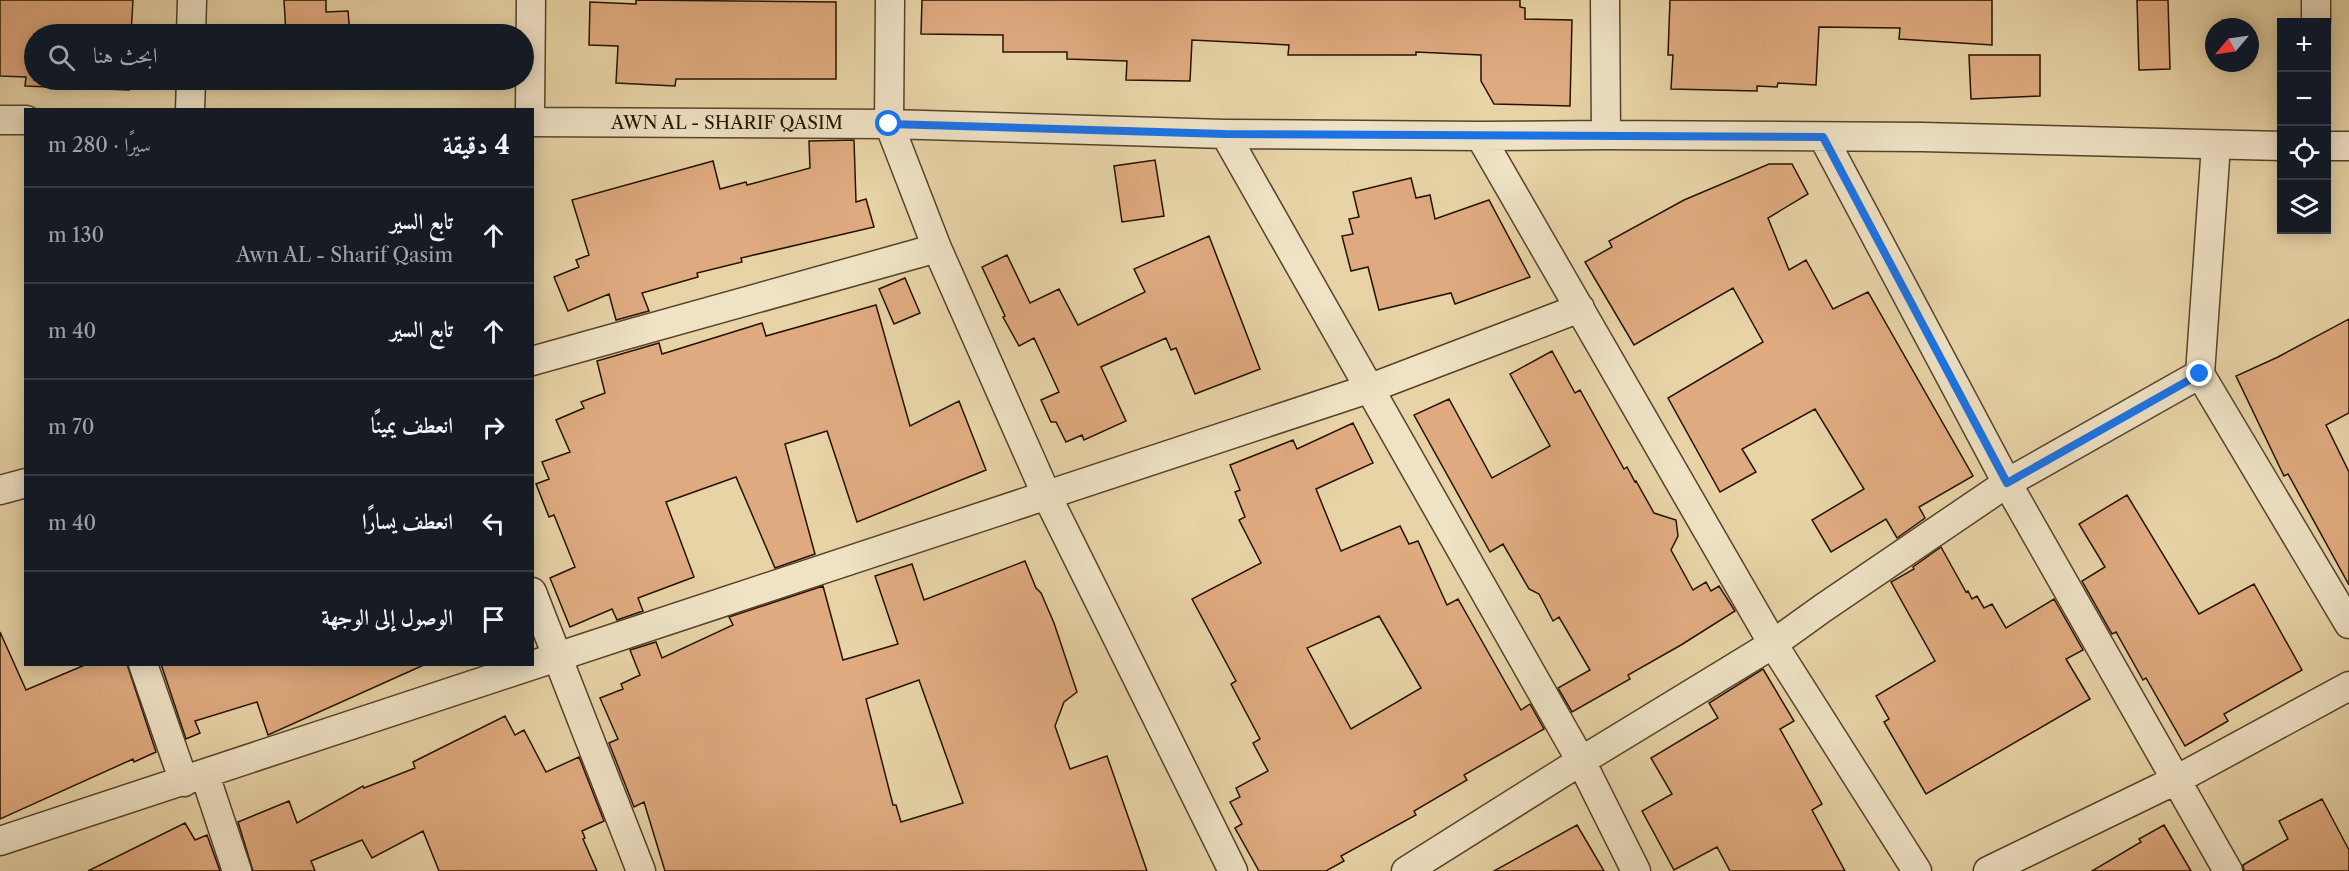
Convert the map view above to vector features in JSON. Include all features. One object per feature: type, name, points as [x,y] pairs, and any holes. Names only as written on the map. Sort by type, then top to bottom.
[{"type":"street","points":[[191,24],[192,0]]},
{"type":"street","points":[[531,0],[531,24]]},
{"type":"street","points":[[890,0],[889,124],[937,248],[1046,494],[1233,871]]},
{"type":"street","points":[[1605,0],[1606,135]]},
{"type":"street","points":[[2316,0],[2316,18]]},
{"type":"street","points":[[190,90],[190,108]]},
{"type":"street","points":[[530,90],[530,108]]},
{"type":"street","points":[[0,120],[24,120]]},
{"type":"street","name":"AWN AL - SHARIF QASIM","points":[[534,122],[889,124],[1225,134],[1922,136],[2277,146]]},
{"type":"street","points":[[1225,134],[1581,761],[1636,871]]},
{"type":"street","points":[[1480,136],[1773,644],[1917,871]]},
{"type":"street","points":[[1823,137],[2007,483],[2228,871]]},
{"type":"street","points":[[2216,144],[2200,374],[2349,624]]},
{"type":"street","points":[[2331,146],[2349,146]]},
{"type":"street","points":[[534,360],[937,248]]},
{"type":"street","points":[[0,841],[1368,389],[1580,308]]},
{"type":"street","points":[[1406,871],[1773,644],[2007,483],[2200,374]]},
{"type":"street","points":[[0,490],[24,484]]},
{"type":"street","points":[[534,597],[641,871]]},
{"type":"street","points":[[144,666],[237,871]]},
{"type":"street","points":[[1988,871],[2176,780],[2349,686]]},
{"type":"building","points":[[0,0],[133,0],[132,24],[24,24],[24,77],[0,76]]},
{"type":"building","points":[[284,0],[326,0],[326,12],[348,11],[349,24],[285,24]]},
{"type":"building","points":[[636,0],[836,2],[836,79],[676,79],[675,86],[616,83],[618,46],[589,45],[590,2],[636,4]]},
{"type":"building","points":[[922,0],[1520,0],[1520,7],[1525,8],[1525,19],[1572,20],[1570,106],[1494,104],[1481,81],[1481,55],[1416,52],[1416,55],[1288,55],[1289,45],[1192,40],[1190,81],[1126,80],[1127,61],[1067,59],[1067,52],[1003,52],[1003,35],[921,34]]},
{"type":"building","points":[[1670,0],[1992,0],[1992,45],[1899,39],[1900,28],[1819,27],[1816,85],[1778,83],[1777,87],[1757,86],[1757,91],[1671,89],[1673,55],[1668,55]]},
{"type":"building","points":[[2137,0],[2168,0],[2170,69],[2139,70]]},
{"type":"building","points":[[1969,55],[2040,55],[2040,96],[1971,99]]},
{"type":"building","points":[[854,140],[856,202],[866,199],[874,227],[741,258],[742,262],[697,273],[698,277],[642,293],[649,311],[616,320],[609,294],[568,311],[554,277],[579,267],[576,260],[589,255],[572,200],[713,161],[720,189],[746,182],[747,185],[810,168],[809,141]]},
{"type":"building","points":[[1155,160],[1164,216],[1122,222],[1114,166]]},
{"type":"building","points":[[1769,164],[1792,164],[1808,194],[1768,218],[1789,270],[1806,260],[1833,309],[1868,292],[1973,476],[1919,507],[1925,518],[1897,538],[1886,519],[1831,552],[1812,520],[1864,489],[1815,409],[1742,449],[1756,472],[1720,492],[1668,398],[1763,342],[1733,288],[1634,345],[1585,262],[1612,247],[1609,241],[1684,200]]},
{"type":"building","points":[[1411,178],[1416,198],[1430,195],[1435,219],[1489,200],[1530,277],[1455,304],[1451,293],[1379,310],[1368,267],[1351,271],[1342,236],[1353,234],[1349,219],[1359,217],[1353,192]]},
{"type":"building","points":[[1209,236],[1260,369],[1195,394],[1176,348],[1171,350],[1166,338],[1101,367],[1126,421],[1084,440],[1082,435],[1066,442],[1056,422],[1051,422],[1041,400],[1059,392],[1034,338],[1019,346],[1003,317],[1005,316],[982,267],[1007,255],[1030,303],[1059,289],[1078,325],[1145,292],[1134,269]]},
{"type":"building","points":[[905,278],[920,313],[894,324],[879,289]]},
{"type":"building","points":[[876,305],[910,426],[959,401],[986,470],[857,522],[827,431],[785,444],[815,554],[775,568],[736,477],[666,502],[694,577],[638,598],[643,611],[617,620],[612,609],[570,627],[550,578],[575,567],[554,515],[549,517],[536,484],[549,479],[542,462],[570,452],[556,420],[584,408],[581,402],[605,393],[597,361],[659,343],[662,354],[762,323],[766,336]]},
{"type":"building","points":[[2349,319],[2349,413],[2326,425],[2349,472],[2349,585],[2288,474],[2284,476],[2236,376],[2278,357]]},
{"type":"building","points":[[1552,351],[1575,393],[1580,390],[1624,469],[1627,467],[1654,513],[1676,520],[1678,536],[1671,550],[1693,590],[1706,582],[1711,591],[1719,586],[1735,611],[1628,675],[1630,679],[1572,712],[1558,688],[1590,670],[1559,617],[1553,621],[1539,594],[1529,589],[1503,544],[1490,552],[1414,415],[1449,399],[1492,478],[1550,446],[1510,374]]},
{"type":"building","points":[[1353,423],[1373,463],[1316,489],[1341,551],[1400,526],[1409,544],[1418,541],[1447,605],[1458,599],[1521,710],[1530,704],[1544,729],[1464,775],[1467,780],[1414,811],[1416,815],[1341,856],[1344,861],[1326,871],[1259,871],[1235,828],[1242,824],[1230,802],[1240,797],[1236,788],[1268,771],[1253,743],[1260,739],[1231,684],[1236,681],[1192,599],[1261,563],[1239,520],[1245,517],[1235,492],[1240,490],[1230,465],[1293,440],[1297,449]],"holes":[[[1379,616],[1421,688],[1351,729],[1307,648]]]},
{"type":"building","points":[[2127,495],[2199,614],[2254,584],[2302,670],[2224,714],[2228,721],[2185,746],[2146,678],[2143,680],[2116,632],[2112,634],[2082,581],[2105,567],[2079,524]]},
{"type":"building","points":[[1941,547],[1966,592],[1968,591],[1972,599],[1977,596],[1984,608],[1992,604],[2006,628],[2054,599],[2083,650],[2066,659],[2090,699],[1926,794],[1884,722],[1889,719],[1876,696],[1935,661],[1891,582],[1914,569],[1913,567]]},
{"type":"building","points":[[1025,561],[1054,623],[1077,692],[1064,702],[1055,726],[1070,769],[1107,756],[1147,871],[665,871],[644,802],[634,807],[609,743],[618,739],[600,698],[623,689],[621,684],[640,675],[630,650],[656,642],[662,658],[733,625],[729,617],[823,586],[843,660],[898,644],[875,576],[912,564],[924,600]],"holes":[[[919,680],[963,803],[901,822],[896,805],[893,805],[866,699]]]},
{"type":"building","points":[[0,632],[26,690],[82,666],[128,666],[156,752],[134,762],[133,759],[0,819]]},
{"type":"building","points":[[162,666],[422,666],[268,735],[257,702],[195,721],[200,733],[186,739]]},
{"type":"building","points":[[1763,669],[1794,721],[1780,729],[1822,804],[1812,810],[1845,871],[1730,871],[1717,847],[1674,870],[1642,811],[1672,794],[1651,758],[1718,718],[1709,703]]},
{"type":"building","points":[[505,716],[515,735],[524,730],[546,772],[579,757],[604,821],[582,831],[585,838],[583,839],[597,871],[439,871],[423,831],[372,858],[362,840],[311,861],[315,871],[253,871],[238,822],[289,801],[297,823],[363,786],[364,788],[415,768],[413,762]]},
{"type":"building","points":[[2322,799],[2349,850],[2349,871],[2244,871],[2243,865],[2288,839],[2279,821]]},
{"type":"building","points":[[185,823],[195,840],[207,835],[220,871],[88,871]]},
{"type":"building","points":[[1577,825],[1604,871],[1494,871]]},
{"type":"building","points":[[2164,825],[2191,871],[2092,871],[2141,842],[2139,839]]},
{"type":"route","points":[[889,124],[1225,134],[1823,137],[2007,483],[2200,374]]}]
